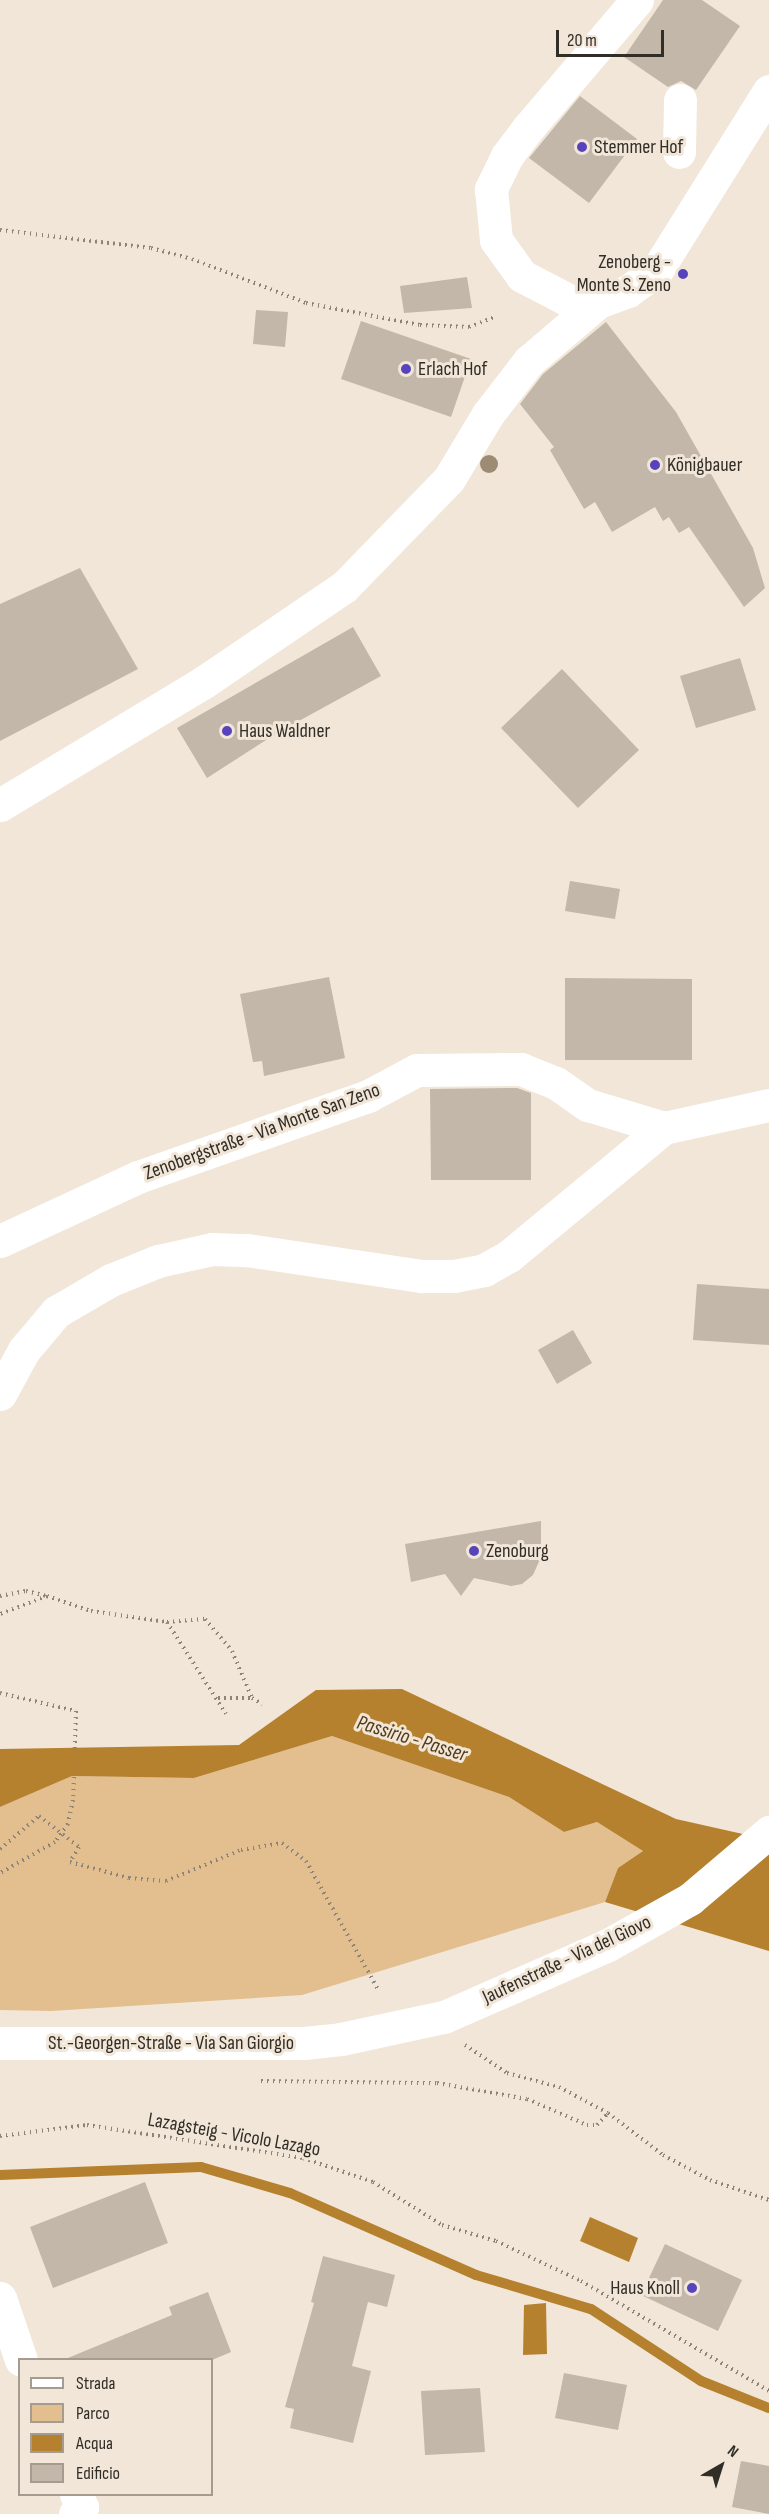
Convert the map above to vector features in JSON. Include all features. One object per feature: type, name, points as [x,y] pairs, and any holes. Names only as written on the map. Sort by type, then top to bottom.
[{"type":"street","points":[[637,0],[528,128],[507,156],[491,189],[496,240],[522,276],[576,304],[598,302],[628,291],[657,270],[769,91]]},
{"type":"street","points":[[679,152],[680,100]]},
{"type":"street","points":[[0,805],[204,682],[344,587],[449,479],[488,414],[529,361],[598,302]]},
{"type":"street","name":"Zenobergstraße - Via Monte San Zeno","points":[[0,1241],[138,1177],[368,1096],[417,1070],[521,1069],[556,1083],[588,1105],[664,1128]]},
{"type":"street","name":"Zenobergstraße - Via Monte San Zeno","points":[[0,1394],[24,1350],[56,1312],[111,1280],[158,1261],[212,1249],[247,1250],[422,1276],[454,1276],[484,1270],[509,1256],[664,1128],[769,1105]]},
{"type":"street","name":"Jaufenstraße - Via del Giovo","points":[[342,2039],[444,2017],[606,1946],[690,1899],[769,1832]]},
{"type":"street","name":"St.-Georgen-Straße - Via San Giorgio","points":[[0,2043],[304,2043],[342,2039]]},
{"type":"street","points":[[0,2298],[20,2358]]},
{"type":"street","points":[[75,2514],[82,2507],[77,2496]]},
{"type":"path","points":[[0,230],[151,248],[192,259],[306,303],[420,325],[469,327],[495,317]]},
{"type":"path","points":[[0,1596],[26,1591],[91,1611],[167,1622],[205,1619],[232,1651],[252,1698]]},
{"type":"path","points":[[0,1614],[47,1596]]},
{"type":"path","points":[[167,1622],[226,1714]]},
{"type":"path","points":[[0,1693],[76,1711],[73,1800],[68,1824],[55,1842],[0,1873]]},
{"type":"path","points":[[217,1698],[252,1698],[262,1704]]},
{"type":"path","points":[[0,1849],[39,1816],[79,1847],[70,1862],[129,1878],[166,1881],[241,1851],[282,1843],[306,1861],[380,1991]]},
{"type":"path","points":[[462,2043],[507,2073],[559,2087],[608,2113],[663,2155],[710,2180],[769,2200]]},
{"type":"path","points":[[252,2081],[437,2083],[527,2099],[587,2125],[597,2125],[608,2113]]},
{"type":"path","name":"Lazagsteig - Vicolo Lazago","points":[[0,2136],[87,2126],[303,2158],[373,2182],[442,2225],[496,2241],[581,2281],[769,2391]]},
{"type":"green space","points":[[332,1736],[509,1797],[564,1832],[597,1822],[643,1851],[618,1868],[605,1902],[302,1995],[51,2011],[0,2010],[0,1807],[72,1776],[194,1778]]},
{"type":"water","name":"Passirio - Passer","points":[[402,1689],[676,1819],[769,1840],[769,1951],[605,1902],[618,1868],[643,1851],[597,1822],[564,1832],[509,1797],[332,1736],[194,1778],[72,1776],[0,1807],[0,1749],[239,1745],[316,1690]]},
{"type":"water","points":[[590,2217],[638,2238],[629,2262],[580,2241]]},
{"type":"water","points":[[546,2303],[547,2354],[523,2355],[524,2305]]},
{"type":"building","points":[[663,0],[702,0],[740,26],[696,90],[681,81],[668,87],[624,57]]},
{"type":"building","name":"Stemmer Hof","points":[[580,96],[637,139],[589,203],[529,158]]},
{"type":"building","points":[[467,277],[472,308],[404,313],[400,286]]},
{"type":"building","points":[[256,310],[288,312],[285,347],[253,344]]},
{"type":"building","name":"Erlach Hof","points":[[361,321],[471,359],[451,417],[341,379]]},
{"type":"building","points":[[606,322],[676,412],[753,548],[765,588],[744,607],[689,527],[679,533],[669,517],[663,521],[655,507],[612,532],[595,502],[584,509],[550,450],[554,447],[520,404],[543,374]]},
{"type":"building","points":[[80,568],[138,669],[0,741],[0,604]]},
{"type":"building","points":[[353,627],[381,676],[277,733],[207,778],[177,728]]},
{"type":"building","points":[[740,658],[756,710],[696,728],[680,676]]},
{"type":"building","points":[[562,669],[639,750],[578,808],[501,728]]},
{"type":"building","points":[[570,881],[620,889],[615,919],[565,911]]},
{"type":"building","points":[[329,977],[345,1058],[264,1076],[262,1061],[253,1062],[240,994]]},
{"type":"building","points":[[565,978],[692,979],[692,1060],[565,1060]]},
{"type":"building","points":[[517,1088],[531,1093],[531,1180],[431,1180],[430,1089]]},
{"type":"building","points":[[697,1284],[769,1289],[769,1345],[693,1340]]},
{"type":"building","points":[[573,1330],[592,1363],[557,1384],[538,1350]]},
{"type":"building","name":"Zenoburg","points":[[541,1521],[541,1557],[533,1575],[522,1584],[511,1586],[474,1578],[461,1596],[445,1574],[411,1582],[405,1544]]},
{"type":"building","points":[[145,2182],[168,2243],[53,2288],[30,2227]]},
{"type":"building","name":"Haus Knoll","points":[[665,2244],[742,2280],[718,2331],[641,2295]]},
{"type":"building","points":[[323,2256],[395,2275],[387,2307],[368,2302],[352,2366],[371,2371],[353,2443],[290,2428],[294,2409],[285,2407],[314,2303],[311,2302]]},
{"type":"building","points":[[208,2292],[231,2352],[213,2360],[68,2358],[172,2315],[169,2307]]},
{"type":"building","points":[[564,2373],[627,2385],[618,2430],[555,2418]]},
{"type":"building","points":[[480,2388],[485,2452],[425,2455],[421,2391]]},
{"type":"building","points":[[741,2461],[769,2466],[769,2514],[732,2507]]},
{"type":"waterway","points":[[0,2175],[201,2167],[290,2193],[476,2275],[591,2309],[701,2381],[769,2408]]},
{"type":"place","name":"Stemmer Hof","points":[[582,147]]},
{"type":"place","name":"Zenoberg - Monte S. Zeno","points":[[683,274]]},
{"type":"place","name":"Erlach Hof","points":[[406,369]]},
{"type":"place","name":"Königbauer","points":[[655,465]]},
{"type":"place","name":"Haus Waldner","points":[[227,731]]},
{"type":"place","name":"Zenoburg","points":[[474,1551]]},
{"type":"place","name":"Haus Knoll","points":[[692,2288]]}]
